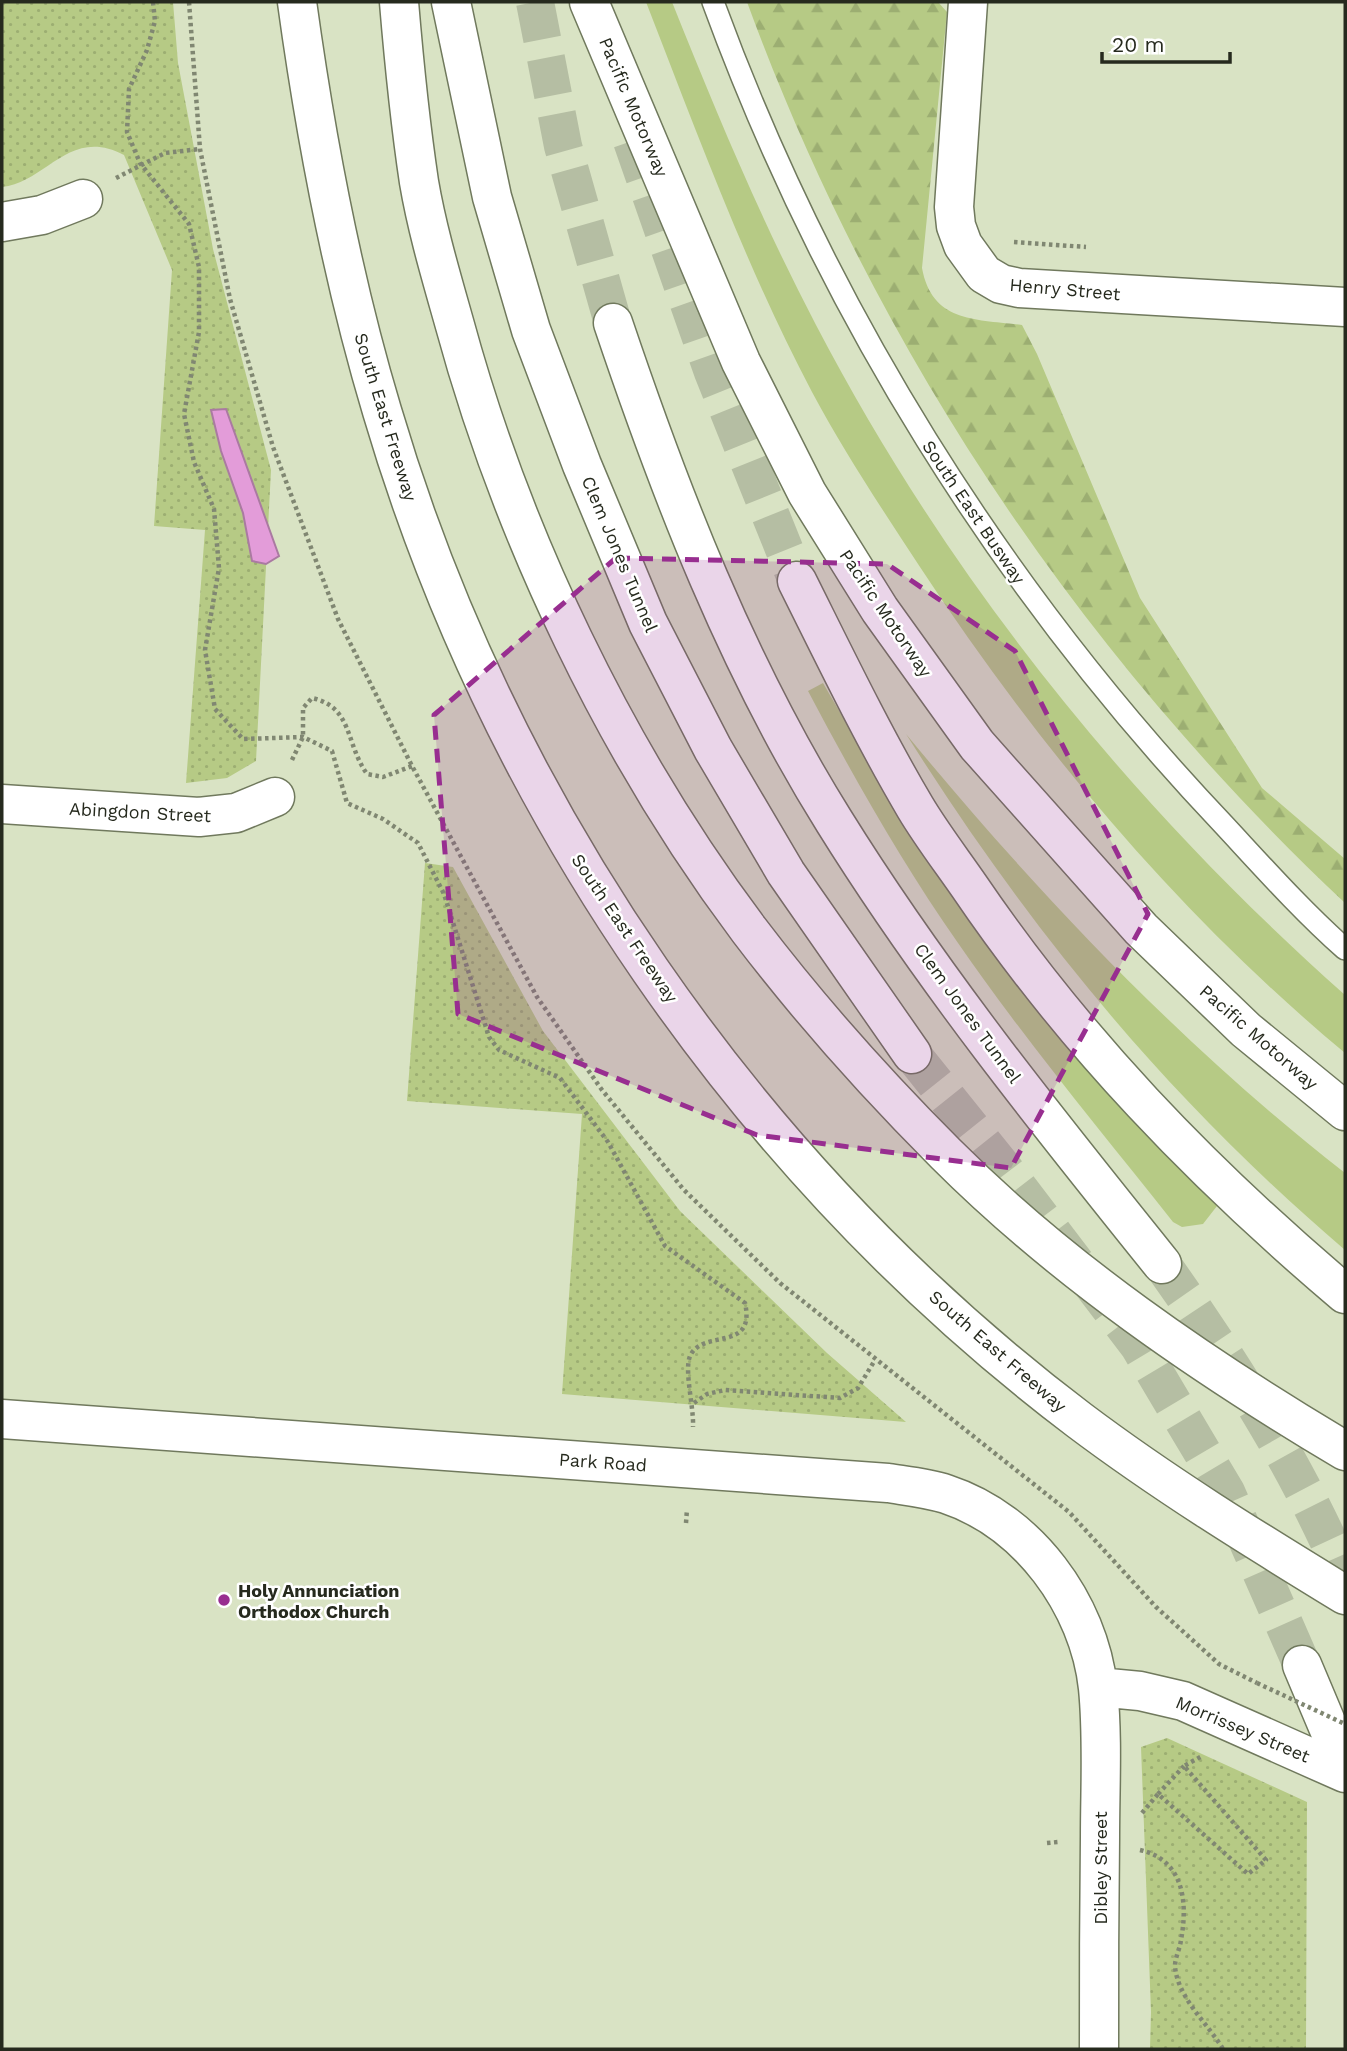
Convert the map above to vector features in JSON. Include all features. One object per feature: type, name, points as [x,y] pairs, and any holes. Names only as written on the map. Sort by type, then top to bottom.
[{"type":"main road","name":"South East Freeway","points":[[298,2],[326,183],[353,305],[382,414],[418,519],[510,734],[566,838],[635,947],[722,1070],[812,1174],[889,1254],[974,1333],[1078,1420],[1223,1521],[1345,1595]]},
{"type":"main road","points":[[399,2],[420,186],[468,375],[500,469],[545,575],[602,697],[674,818],[749,929],[845,1047],[949,1157],[1056,1252],[1191,1354],[1345,1451]]},
{"type":"main road","name":"Clem Jones Tunnel","points":[[451,2],[492,197],[531,330],[582,465],[648,623],[713,748],[786,873],[912,1054]]},
{"type":"main road","name":"Pacific Motorway","points":[[589,2],[741,362],[807,493],[880,610],[977,745],[1141,929],[1246,1030],[1345,1111]]},
{"type":"main road","name":"Henry Street","points":[[968,2],[954,207],[962,245],[984,274],[1001,284],[1019,288],[1345,307]]},
{"type":"main road","points":[[2,222],[42,215],[83,199]]},
{"type":"main road","name":"Clem Jones Tunnel","points":[[613,323],[651,436],[697,554],[761,690],[834,820],[984,1038],[1162,1264]]},
{"type":"main road","points":[[797,581],[916,809],[1009,944],[1100,1057],[1184,1149],[1275,1235],[1345,1294]]},
{"type":"main road","name":"Abingdon Street","points":[[2,804],[199,817],[236,813],[275,797]]},
{"type":"main road","name":"Park Road","points":[[2,1419],[888,1483],[944,1493],[983,1512],[1017,1535],[1050,1570],[1079,1618],[1098,1687]]},
{"type":"main road","points":[[1302,1665],[1345,1767]]},
{"type":"main road","name":"Morrissey Street","points":[[1098,1687],[1140,1691],[1183,1701],[1345,1773]]},
{"type":"main road","name":"Dibley Street","points":[[1098,1687],[1101,1762],[1099,2049]]},
{"type":"lane","name":"South East Busway","points":[[713,2],[733,55],[813,235],[872,350],[967,504],[1005,561],[1096,681],[1171,770],[1342,946]]},
{"type":"path","points":[[153,2],[152,31],[129,89],[127,132],[140,163],[189,224],[199,267],[199,331],[184,414],[194,462],[214,509],[219,568],[205,650],[215,709],[243,739],[303,737],[332,751],[347,803],[383,819],[418,843],[444,894],[489,1037],[499,1050],[560,1078],[608,1142],[665,1246],[745,1303],[747,1320],[737,1334],[710,1342],[692,1352],[687,1365],[694,1403],[692,1430]]},
{"type":"path","points":[[140,163],[165,153],[200,149]]},
{"type":"path","points":[[1013,242],[1096,248]]},
{"type":"path","points":[[275,797],[303,737],[303,708],[312,698],[330,702],[343,718],[356,758],[368,775],[383,777],[412,766]]},
{"type":"path","points":[[694,1403],[707,1394],[725,1390],[840,1398],[858,1388],[875,1360]]},
{"type":"path","points":[[687,1523],[688,1506]]},
{"type":"path","points":[[1257,1683],[1345,1724]]},
{"type":"path","points":[[1136,1820],[1184,1766],[1210,1751]]},
{"type":"path","points":[[1158,1794],[1248,1874],[1266,1860],[1184,1766]]},
{"type":"path","points":[[1047,1843],[1058,1842]]},
{"type":"path","points":[[1138,1850],[1158,1855],[1175,1874],[1186,1906],[1175,1965],[1183,1992],[1223,2049]]},
{"type":"highlighted area","points":[[616,558],[887,564],[1015,651],[1148,914],[1011,1168],[757,1135],[458,1014],[434,715]]},
{"type":"green space","points":[[2,2],[173,2],[178,63],[213,249],[271,470],[256,761],[227,778],[186,783],[205,530],[154,526],[172,270],[124,155],[105,148],[88,147],[73,151],[18,183],[2,187]]},
{"type":"green space","points":[[646,2],[672,2],[776,246],[868,419],[925,510],[985,599],[1050,684],[1118,766],[1190,846],[1266,922],[1345,995],[1345,1053],[1225,944],[1114,826],[1013,700],[920,567],[837,436],[788,345],[723,199]]},
{"type":"green space","points":[[747,2],[938,2],[947,12],[922,268],[927,286],[935,299],[958,315],[1022,325],[1037,354],[1140,598],[1262,788],[1345,859],[1345,903],[1248,806],[1157,705],[1072,598],[993,487],[921,372],[856,253],[798,129]]},
{"type":"green space","points":[[823,683],[885,790],[1143,1129],[1217,1206],[1203,1224],[1182,1227],[1173,1222],[983,979],[917,882],[843,756],[808,691]]},
{"type":"green space","points":[[906,734],[1007,852],[1114,966],[1226,1073],[1345,1173],[1345,1250],[1219,1133],[1106,1009],[1002,877]]},
{"type":"green space","points":[[425,863],[453,867],[543,1031],[680,1211],[827,1353],[906,1422],[562,1394],[582,1114],[407,1101]]},
{"type":"green space","points":[[1167,1738],[1307,1802],[1306,2049],[1150,2049],[1151,2012],[1141,1747]]},
{"type":"shaded area","points":[[226,409],[279,556],[266,564],[252,561],[243,513],[221,451],[211,410]]},
{"type":"tunnel","points":[[535,2],[563,146],[613,323]]},
{"type":"tunnel","points":[[632,141],[713,372],[797,581]]},
{"type":"tunnel","points":[[912,1054],[1139,1346],[1226,1492],[1302,1665]]},
{"type":"tunnel","points":[[1162,1264],[1214,1339],[1262,1416],[1306,1496],[1345,1578]]},
{"type":"place","name":"Holy Annunciation Orthodox Church","points":[[224,1600]]}]
